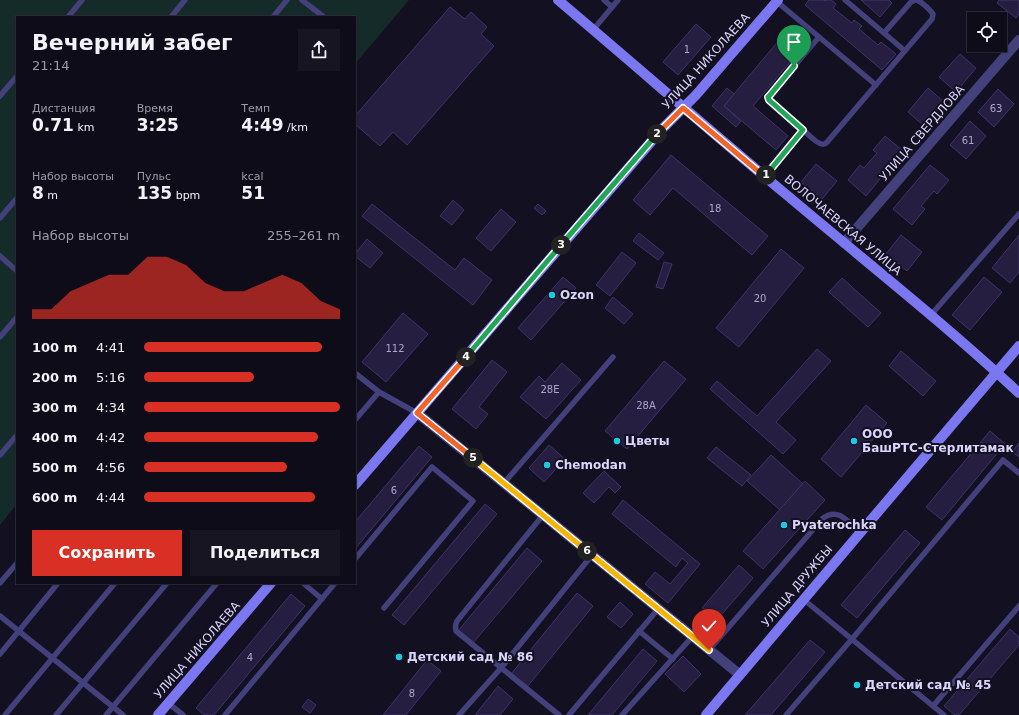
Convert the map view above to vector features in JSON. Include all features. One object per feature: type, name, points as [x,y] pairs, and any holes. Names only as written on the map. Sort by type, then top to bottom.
[{"type":"main road","name":"ВОЛОЧАЕВСКАЯ УЛИЦА","points":[[558,0],[1019,393]]},
{"type":"main road","name":"УЛИЦА НИКОЛАЕВА","points":[[356,484],[658,134],[696,95],[777,1]]},
{"type":"main road","name":"УЛИЦА ДРУЖБЫ","points":[[706,715],[739,674],[1019,346]]},
{"type":"main road","name":"УЛИЦА НИКОЛАЕВА","points":[[158,715],[270,584]]},
{"type":"street","name":"УЛИЦА СВЕРДЛОВА","points":[[844,243],[1019,40]]},
{"type":"street","points":[[417,413],[739,674]]},
{"type":"lane","points":[[69,16],[82,0]]},
{"type":"lane","points":[[172,16],[185,0]]},
{"type":"lane","points":[[274,16],[288,0]]},
{"type":"lane","points":[[302,0],[323,16]]},
{"type":"lane","points":[[604,0],[612,7]]},
{"type":"lane","points":[[593,30],[618,0]]},
{"type":"lane","points":[[845,0],[905,51]]},
{"type":"lane","points":[[819,37],[768,97],[769,100],[803,130],[819,143],[825,144],[932,19],[933,16],[931,11],[916,0],[911,2],[884,33]]},
{"type":"lane","points":[[777,1],[876,85]]},
{"type":"lane","points":[[0,96],[16,77]]},
{"type":"lane","points":[[765,177],[803,130]]},
{"type":"lane","points":[[0,218],[16,199]]},
{"type":"lane","points":[[930,316],[1019,214]]},
{"type":"lane","points":[[0,256],[16,270]]},
{"type":"lane","points":[[0,337],[16,318]]},
{"type":"lane","points":[[504,483],[613,357]]},
{"type":"lane","points":[[356,374],[379,392],[417,413]]},
{"type":"lane","points":[[356,419],[379,392]]},
{"type":"lane","points":[[0,455],[16,436]]},
{"type":"lane","points":[[786,715],[1003,460],[1019,473]]},
{"type":"lane","points":[[356,558],[432,467],[473,501],[384,608]]},
{"type":"lane","points":[[543,515],[455,624],[456,631],[560,715]]},
{"type":"lane","points":[[709,650],[823,518],[828,515],[840,515],[860,532]]},
{"type":"lane","points":[[459,715],[500,668],[592,555]]},
{"type":"lane","points":[[0,584],[16,564]]},
{"type":"lane","points":[[0,654],[57,584]]},
{"type":"lane","points":[[5,715],[114,584]]},
{"type":"lane","points":[[56,715],[166,584]]},
{"type":"lane","points":[[106,715],[216,584]]},
{"type":"lane","points":[[304,584],[322,599]]},
{"type":"lane","points":[[225,715],[334,584]]},
{"type":"lane","points":[[803,599],[944,715]]},
{"type":"lane","points":[[933,706],[1019,606]]},
{"type":"lane","points":[[569,715],[658,609]]},
{"type":"lane","points":[[0,616],[123,715]]},
{"type":"lane","points":[[640,631],[673,659]]},
{"type":"lane","points":[[622,715],[692,636]]},
{"type":"lane","points":[[168,703],[183,715]]},
{"type":"green space","points":[[0,0],[409,0],[356,63],[356,16],[16,16],[16,505],[0,525]]},
{"type":"building","points":[[809,0],[831,0],[836,4],[833,8],[852,23],[854,20],[862,26],[859,29],[878,45],[881,42],[896,54],[882,70],[805,5]]},
{"type":"building","points":[[861,0],[889,0],[892,3],[880,17]]},
{"type":"building","points":[[999,0],[1019,0],[1019,14],[1016,18],[997,3]]},
{"type":"building","points":[[450,7],[465,19],[471,12],[487,27],[481,34],[494,46],[407,145],[393,132],[380,146],[356,125],[356,115]]},
{"type":"building","points":[[696,24],[711,37],[678,75],[663,62]]},
{"type":"building","points":[[785,33],[802,48],[753,106],[788,136],[776,150],[724,106]]},
{"type":"building","points":[[960,54],[976,68],[956,92],[939,77]]},
{"type":"building","points":[[727,88],[734,94],[724,106],[741,121],[736,127],[712,106]]},
{"type":"building","points":[[928,88],[944,102],[924,126],[908,112]]},
{"type":"building","points":[[998,89],[1014,104],[994,127],[978,112]]},
{"type":"building","points":[[970,121],[986,136],[966,159],[950,145]]},
{"type":"building","points":[[885,136],[903,151],[866,196],[848,180],[860,165],[864,168],[877,153],[873,150]]},
{"type":"building","points":[[671,155],[768,236],[752,255],[673,188],[650,215],[633,200]]},
{"type":"building","points":[[816,164],[837,181],[822,199],[801,182]]},
{"type":"building","points":[[930,165],[949,180],[937,194],[934,191],[921,206],[925,209],[912,225],[893,209]]},
{"type":"building","points":[[453,200],[464,210],[452,225],[440,216]]},
{"type":"building","points":[[372,204],[455,270],[464,258],[492,280],[473,305],[362,216]]},
{"type":"building","points":[[538,204],[546,211],[542,215],[534,208]]},
{"type":"building","points":[[501,209],[516,222],[491,251],[476,238]]},
{"type":"building","points":[[639,233],[664,253],[658,260],[633,241]]},
{"type":"building","points":[[901,235],[922,252],[907,271],[886,254]]},
{"type":"building","points":[[1019,235],[1019,272],[1010,283],[992,268]]},
{"type":"building","points":[[367,239],[383,253],[370,268],[356,257],[356,253]]},
{"type":"building","points":[[781,249],[804,268],[739,347],[716,328]]},
{"type":"building","points":[[622,252],[636,263],[610,296],[596,285]]},
{"type":"building","points":[[664,262],[672,264],[663,289],[656,287]]},
{"type":"building","points":[[563,277],[576,288],[531,340],[518,328]]},
{"type":"building","points":[[984,277],[1002,292],[970,330],[952,315]]},
{"type":"building","points":[[842,278],[881,313],[868,327],[829,292]]},
{"type":"building","points":[[613,297],[633,314],[624,324],[605,308]]},
{"type":"building","points":[[403,313],[428,334],[386,382],[362,362]]},
{"type":"building","points":[[817,349],[831,361],[776,422],[796,440],[783,454],[710,389],[717,381],[757,416]]},
{"type":"building","points":[[901,351],[936,381],[923,396],[889,366]]},
{"type":"building","points":[[492,360],[507,372],[479,407],[488,414],[476,429],[452,409]]},
{"type":"building","points":[[664,361],[686,379],[627,449],[605,431]]},
{"type":"building","points":[[562,363],[581,380],[546,419],[520,397],[539,376],[545,382]]},
{"type":"building","name":"ООО БашРТС-Стерлитамак","points":[[866,405],[887,423],[841,477],[821,459]]},
{"type":"building","points":[[990,431],[1005,444],[942,520],[926,507]]},
{"type":"building","points":[[1019,443],[1019,457],[1012,452]]},
{"type":"building","points":[[549,445],[565,459],[544,482],[529,468]]},
{"type":"building","points":[[419,446],[432,457],[356,548],[356,521]]},
{"type":"building","points":[[716,447],[751,475],[742,486],[707,458]]},
{"type":"building","points":[[771,455],[803,484],[780,510],[747,481]]},
{"type":"building","points":[[604,471],[621,487],[615,493],[609,487],[594,503],[583,493]]},
{"type":"building","name":"Pyaterochka","points":[[805,481],[825,500],[763,569],[743,551]]},
{"type":"building","points":[[623,500],[700,564],[668,603],[645,584],[655,572],[670,584],[688,563],[682,558],[676,567],[612,514]]},
{"type":"building","points":[[485,504],[497,514],[404,625],[392,615]]},
{"type":"building","points":[[905,530],[920,543],[857,618],[841,605]]},
{"type":"building","points":[[527,548],[542,561],[473,643],[458,631]]},
{"type":"building","points":[[739,565],[753,578],[717,620],[702,608]]},
{"type":"building","points":[[577,593],[593,606],[527,687],[511,674]]},
{"type":"building","points":[[291,594],[305,606],[214,715],[204,715],[196,708]]},
{"type":"building","points":[[620,602],[633,614],[621,628],[607,617]]},
{"type":"building","points":[[1010,629],[1019,637],[1019,645],[959,715],[955,715],[944,706]]},
{"type":"building","points":[[810,640],[825,652],[771,715],[745,715]]},
{"type":"building","points":[[643,649],[657,661],[612,715],[588,715]]},
{"type":"building","points":[[683,656],[701,674],[684,692],[665,674]]},
{"type":"building","points":[[427,660],[441,671],[406,715],[383,715]]},
{"type":"building","points":[[498,686],[513,699],[500,715],[475,715]]},
{"type":"building","points":[[308,699],[316,705],[310,713],[302,707]]},
{"type":"place","name":"Ozon","points":[[552,295]]},
{"type":"place","name":"Цветы","points":[[617,441]]},
{"type":"place","name":"ООО БашРТС-Стерлитамак","points":[[854,441]]},
{"type":"place","name":"Chemodan","points":[[547,465]]},
{"type":"place","name":"Pyaterochka","points":[[784,525]]},
{"type":"place","name":"Детский сад № 86","points":[[399,657]]},
{"type":"place","name":"Детский сад № 45","points":[[857,685]]},
{"type":"route","points":[[709,650],[417,413],[663,128],[683,108],[765,177],[803,130],[768,99],[768,97],[794,66]]}]
